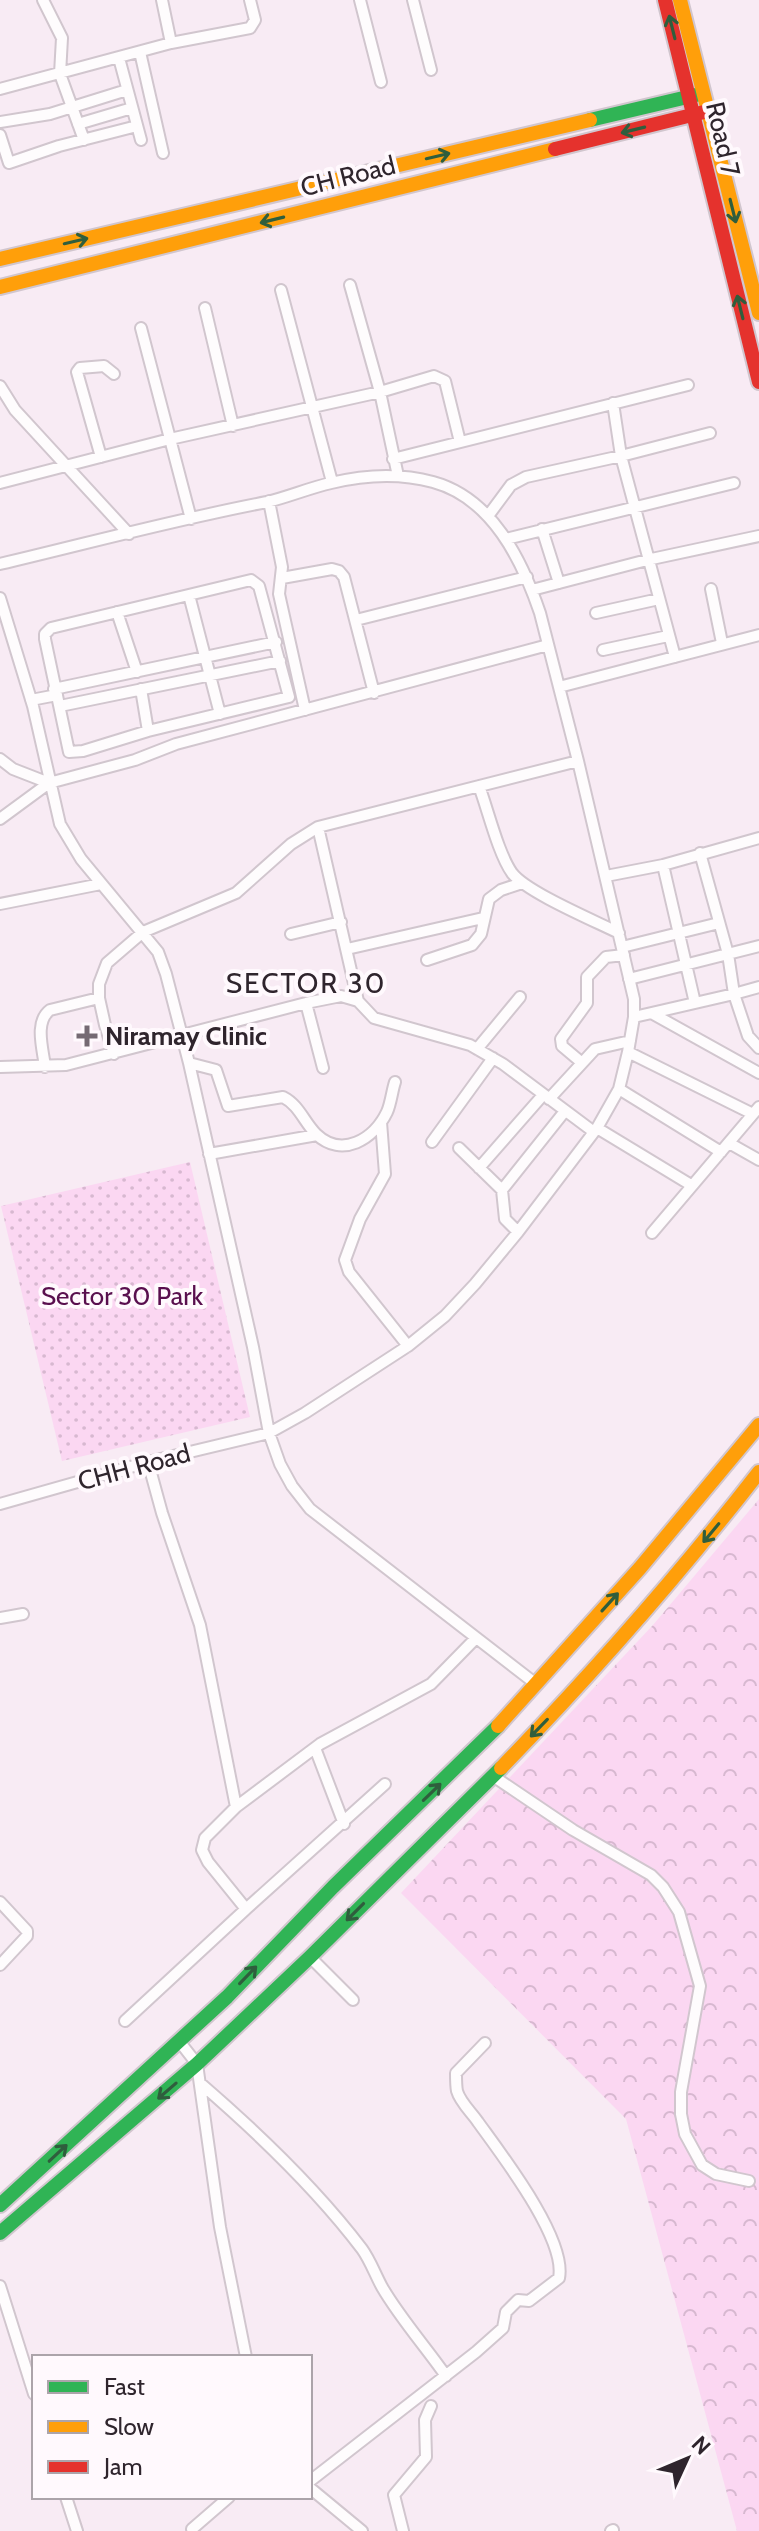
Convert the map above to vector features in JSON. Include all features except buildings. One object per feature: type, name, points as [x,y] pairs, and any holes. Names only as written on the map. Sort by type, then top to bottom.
[{"type":"main road","name":"Road 7","points":[[665,0],[696,95],[708,111],[759,313]]},
{"type":"main road","name":"Road 7","points":[[680,0],[696,95],[692,115],[759,382]]},
{"type":"main road","name":"CH Road","points":[[0,259],[696,95]]},
{"type":"main road","name":"CH Road","points":[[0,287],[708,111]]},
{"type":"main road","points":[[0,2205],[227,1997],[333,1887],[486,1740],[640,1568],[759,1425]]},
{"type":"main road","points":[[0,2233],[197,2064],[493,1776],[551,1716],[712,1533],[759,1472]]},
{"type":"street","points":[[43,0],[62,38],[60,74],[84,140]]},
{"type":"street","points":[[0,89],[171,43],[250,28],[255,20],[250,0]]},
{"type":"street","points":[[360,0],[381,82]]},
{"type":"street","points":[[413,0],[431,70]]},
{"type":"street","points":[[165,1],[171,43]]},
{"type":"street","points":[[140,52],[163,153]]},
{"type":"street","points":[[119,58],[141,140]]},
{"type":"street","points":[[0,122],[50,114],[127,90]]},
{"type":"street","points":[[78,124],[132,108]]},
{"type":"street","points":[[0,135],[9,163],[137,126]]},
{"type":"street","points":[[350,285],[380,392],[398,476]]},
{"type":"street","points":[[281,290],[332,482]]},
{"type":"street","points":[[205,308],[233,426]]},
{"type":"street","points":[[141,328],[191,519]]},
{"type":"street","points":[[101,457],[77,372],[80,368],[104,366],[114,374]]},
{"type":"street","points":[[0,483],[170,439],[380,392],[434,376],[445,381],[460,442]]},
{"type":"street","points":[[393,459],[688,385]]},
{"type":"street","points":[[0,386],[15,410],[129,534]]},
{"type":"street","points":[[613,403],[621,456],[675,657]]},
{"type":"street","points":[[488,516],[518,480],[710,433]]},
{"type":"street","name":"CHH Road","points":[[0,564],[269,501],[332,482],[365,477],[398,476],[435,482],[466,496],[488,516],[506,539],[532,590],[578,761],[634,999],[634,1017],[619,1089],[596,1130],[518,1232],[445,1316],[408,1346],[269,1433],[148,1462],[0,1504]]},
{"type":"street","points":[[506,539],[734,483]]},
{"type":"street","points":[[269,501],[282,578],[279,594],[305,710]]},
{"type":"street","points":[[542,529],[559,583]]},
{"type":"street","points":[[532,590],[647,560],[759,536]]},
{"type":"street","points":[[282,578],[332,569],[344,577],[374,693]]},
{"type":"street","points":[[356,620],[527,577]]},
{"type":"street","points":[[251,580],[259,586],[289,697],[148,731],[83,751],[69,752],[45,634],[51,628],[117,612],[251,580]]},
{"type":"street","points":[[711,589],[722,643]]},
{"type":"street","points":[[189,595],[220,714]]},
{"type":"street","points":[[0,598],[31,700],[60,824],[70,844],[158,952],[183,1036],[269,1433],[280,1464],[310,1509],[536,1684]]},
{"type":"street","points":[[596,613],[659,599]]},
{"type":"street","points":[[117,612],[137,672]]},
{"type":"street","points":[[559,687],[759,635]]},
{"type":"street","points":[[603,650],[668,636]]},
{"type":"street","points":[[0,819],[49,783],[135,760],[176,744],[548,645]]},
{"type":"street","points":[[57,697],[137,672],[205,657],[291,649]]},
{"type":"street","points":[[31,700],[141,689],[210,675],[278,651]]},
{"type":"street","points":[[141,689],[148,731]]},
{"type":"street","points":[[0,759],[13,769],[49,783]]},
{"type":"street","points":[[114,1054],[99,998],[99,984],[107,963],[143,932],[236,893],[291,844],[318,827],[578,761]]},
{"type":"street","points":[[479,786],[513,874],[522,883],[619,933]]},
{"type":"street","points":[[318,827],[358,1001]]},
{"type":"street","points":[[606,876],[663,865],[759,838]]},
{"type":"street","points":[[700,853],[728,954],[734,994],[748,1036],[759,1048]]},
{"type":"street","points":[[663,865],[695,1003]]},
{"type":"street","points":[[427,960],[472,945],[481,934],[483,918],[493,894],[522,883]]},
{"type":"street","points":[[0,904],[101,884]]},
{"type":"street","points":[[347,949],[483,918]]},
{"type":"street","points":[[291,934],[341,922]]},
{"type":"street","points":[[581,1062],[562,1046],[561,1039],[587,1003],[588,975],[606,957],[679,932],[719,923]]},
{"type":"street","points":[[629,979],[759,946]]},
{"type":"street","points":[[634,1017],[759,987]]},
{"type":"street","points":[[0,1067],[66,1065],[341,996],[358,1001],[374,1018],[470,1045],[493,1058],[565,1111],[691,1185]]},
{"type":"street","points":[[477,1049],[520,997]]},
{"type":"street","points":[[45,1067],[41,1022],[44,1015],[50,1010],[99,998]]},
{"type":"street","points":[[306,1003],[323,1068]]},
{"type":"street","points":[[653,1014],[759,1073]]},
{"type":"street","points":[[479,1168],[581,1062],[601,1046],[629,1047],[756,1110],[652,1233]]},
{"type":"street","points":[[432,1142],[493,1058]]},
{"type":"street","points":[[189,1063],[216,1070],[228,1106],[283,1097],[293,1104],[317,1135],[335,1146],[348,1146],[365,1138],[381,1122],[389,1107],[395,1082]]},
{"type":"street","points":[[619,1089],[725,1147],[759,1160]]},
{"type":"street","points":[[502,1190],[565,1111]]},
{"type":"street","points":[[381,1122],[385,1174],[363,1211],[345,1260],[349,1272],[408,1346]]},
{"type":"street","points":[[209,1154],[317,1135]]},
{"type":"street","points":[[459,1148],[502,1190],[505,1219],[518,1232]]},
{"type":"street","points":[[148,1462],[200,1625],[236,1807]]},
{"type":"street","points":[[0,1618],[23,1614]]},
{"type":"street","points":[[246,1909],[208,1862],[202,1850],[205,1838],[236,1807],[315,1748],[431,1684],[476,1638]]},
{"type":"street","points":[[315,1748],[344,1824]]},
{"type":"street","points":[[493,1776],[573,1830],[651,1875],[679,1912],[700,1986],[681,2092],[685,2134],[702,2165],[716,2174],[749,2181]]},
{"type":"street","points":[[125,2021],[385,1784]]},
{"type":"street","points":[[0,1902],[27,1931],[27,1936],[0,1965]]},
{"type":"street","points":[[310,1957],[353,2000]]},
{"type":"street","points":[[179,2041],[197,2064],[220,2227],[246,2355]]},
{"type":"street","points":[[312,2479],[476,2352],[503,2328],[506,2312],[518,2300],[529,2301],[559,2278],[559,2256],[524,2186],[457,2094],[456,2073],[485,2043]]},
{"type":"street","points":[[200,2083],[306,2183],[364,2251],[382,2287],[446,2376]]},
{"type":"street","points":[[0,2286],[32,2388]]},
{"type":"street","points":[[403,2531],[394,2495],[426,2457],[425,2420],[431,2406]]},
{"type":"street","points":[[312,2490],[362,2531]]},
{"type":"street","points":[[67,2499],[77,2531]]},
{"type":"street","points":[[192,2529],[227,2499]]},
{"type":"green space","name":"Sector 30 Park","points":[[190,1162],[250,1417],[62,1461],[1,1206]]},
{"type":"green space","points":[[759,1499],[759,2531],[737,2531],[626,2119],[401,1893],[653,1625]]},
{"type":"traffic: fast","points":[[590,120],[696,95]]},
{"type":"traffic: fast","points":[[0,2205],[227,1997],[333,1887],[498,1726]]},
{"type":"traffic: fast","points":[[0,2233],[197,2064],[501,1768]]},
{"type":"traffic: slow","points":[[680,0],[759,313]]},
{"type":"traffic: slow","points":[[0,259],[590,120]]},
{"type":"traffic: slow","points":[[0,287],[555,149]]},
{"type":"traffic: slow","points":[[498,1726],[640,1568],[759,1425]]},
{"type":"traffic: slow","points":[[501,1768],[634,1623],[759,1472]]},
{"type":"traffic: jam","points":[[665,0],[759,382]]},
{"type":"traffic: jam","points":[[555,149],[704,112]]},
{"type":"place","name":"Niramay Clinic","points":[[87,1036]]},
{"type":"district","name":"SECTOR 30","points":[[306,983]]}]
